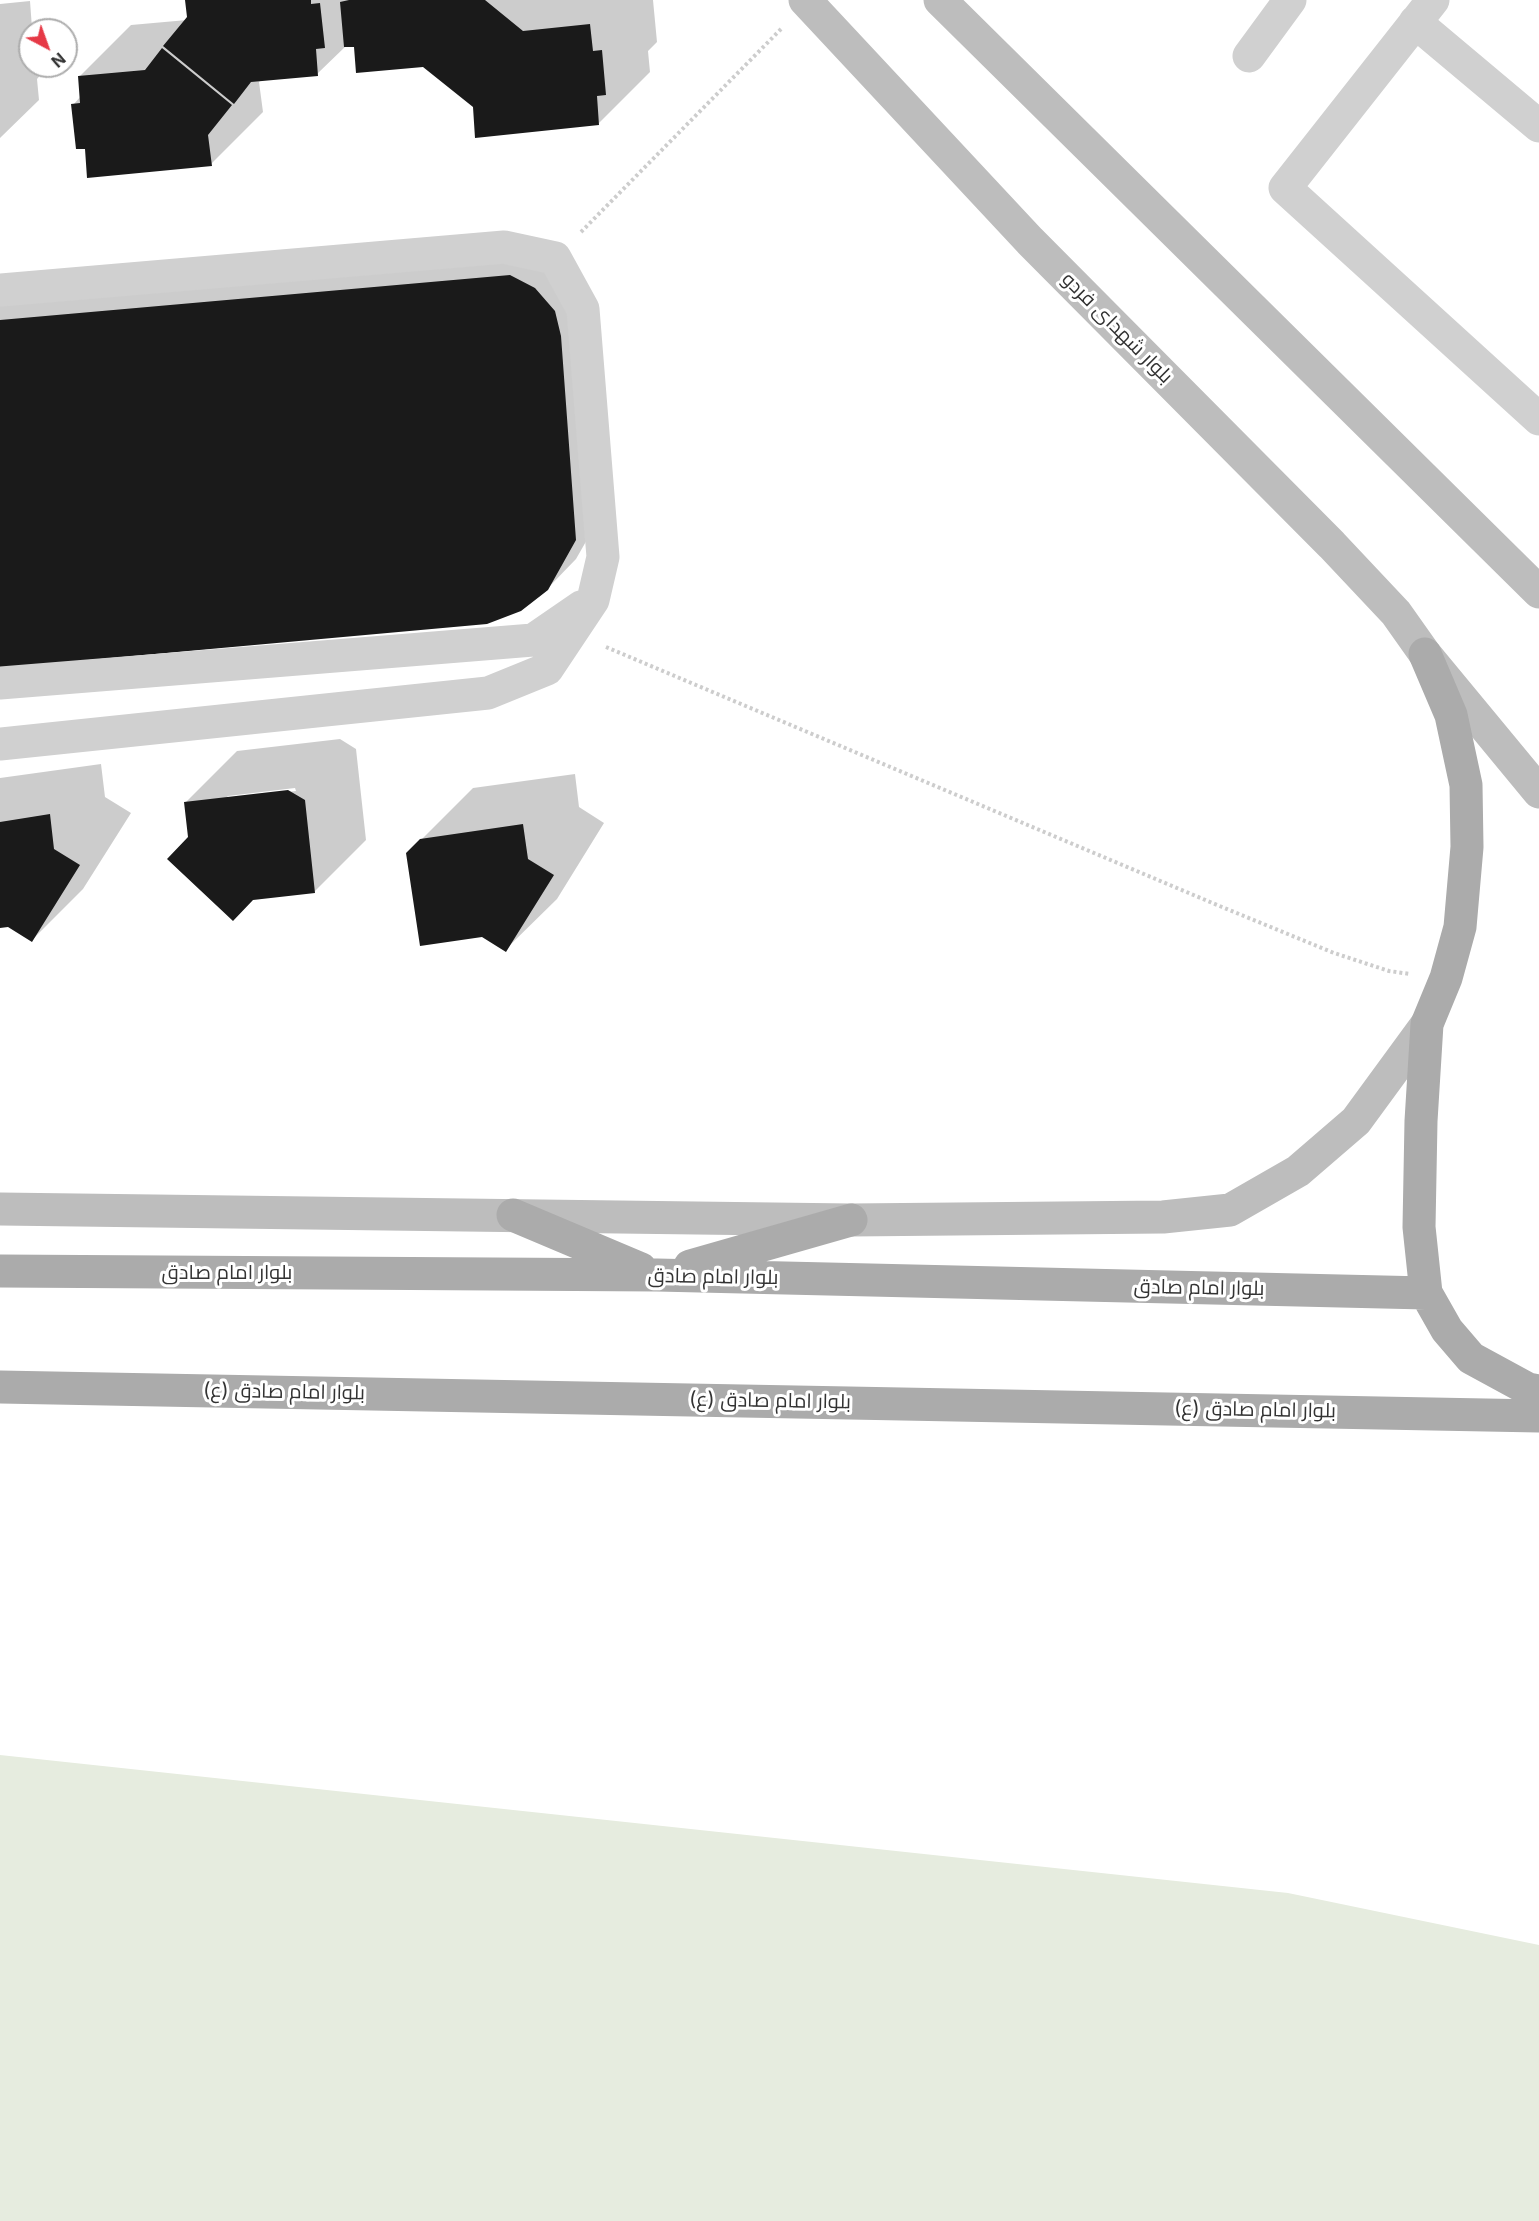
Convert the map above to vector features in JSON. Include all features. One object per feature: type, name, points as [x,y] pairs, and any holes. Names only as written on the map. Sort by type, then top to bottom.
[{"type":"main road","points":[[940,0],[1539,592]]},
{"type":"main road","name":"بلوار شهدای فردو","points":[[806,1],[1030,241],[1396,613],[1425,654],[1539,792]]},
{"type":"main road","points":[[0,1209],[851,1220],[1163,1217],[1230,1210],[1298,1171],[1356,1121],[1427,1024],[1446,978],[1460,927],[1467,847],[1466,785],[1451,716],[1425,654]]},
{"type":"main road","points":[[1427,1024],[1421,1121],[1419,1227],[1426,1293],[1447,1330],[1471,1358],[1528,1389],[1539,1391]]},
{"type":"main road","points":[[513,1215],[657,1275],[851,1220]]},
{"type":"main road","name":"بلوار امام صادق","points":[[0,1271],[657,1275],[1426,1293]]},
{"type":"main road","name":"بلوار امام صادق (ع)","points":[[0,1386],[1539,1416]]},
{"type":"street","points":[[1249,56],[1290,0]]},
{"type":"street","points":[[1539,126],[1424,11],[1285,188],[1539,419]]},
{"type":"street","points":[[0,290],[504,247],[555,258],[583,309],[603,557],[593,600],[547,669],[488,693],[0,744]]},
{"type":"street","points":[[0,683],[533,640],[593,600]]},
{"type":"path","points":[[555,258],[806,1]]},
{"type":"path","points":[[571,633],[1334,953],[1389,971],[1446,978]]},
{"type":"shaded area","points":[[0,1755],[1288,1893],[1539,1945],[1539,2221],[0,2221]]},
{"type":"building","points":[[185,0],[311,0],[311,4],[320,3],[325,48],[316,49],[318,76],[251,82],[234,104],[163,46],[187,17]]},
{"type":"building","points":[[349,0],[485,0],[523,31],[590,24],[593,51],[602,50],[606,95],[597,96],[599,125],[475,138],[473,107],[423,67],[356,73],[354,47],[344,47],[340,2]]},
{"type":"building","points":[[162,48],[232,105],[208,135],[212,166],[87,178],[85,149],[76,149],[71,104],[80,103],[78,76],[145,70]]},
{"type":"building","points":[[510,275],[535,288],[555,311],[561,336],[576,540],[548,590],[521,611],[487,624],[0,668],[0,320]]},
{"type":"building","points":[[288,790],[305,800],[315,893],[253,900],[233,921],[167,859],[188,837],[184,802]]},
{"type":"building","points":[[50,814],[54,849],[80,865],[32,942],[8,927],[0,928],[0,822]]},
{"type":"building","points":[[523,824],[528,859],[554,875],[506,952],[482,937],[420,946],[406,853],[420,839]]}]
